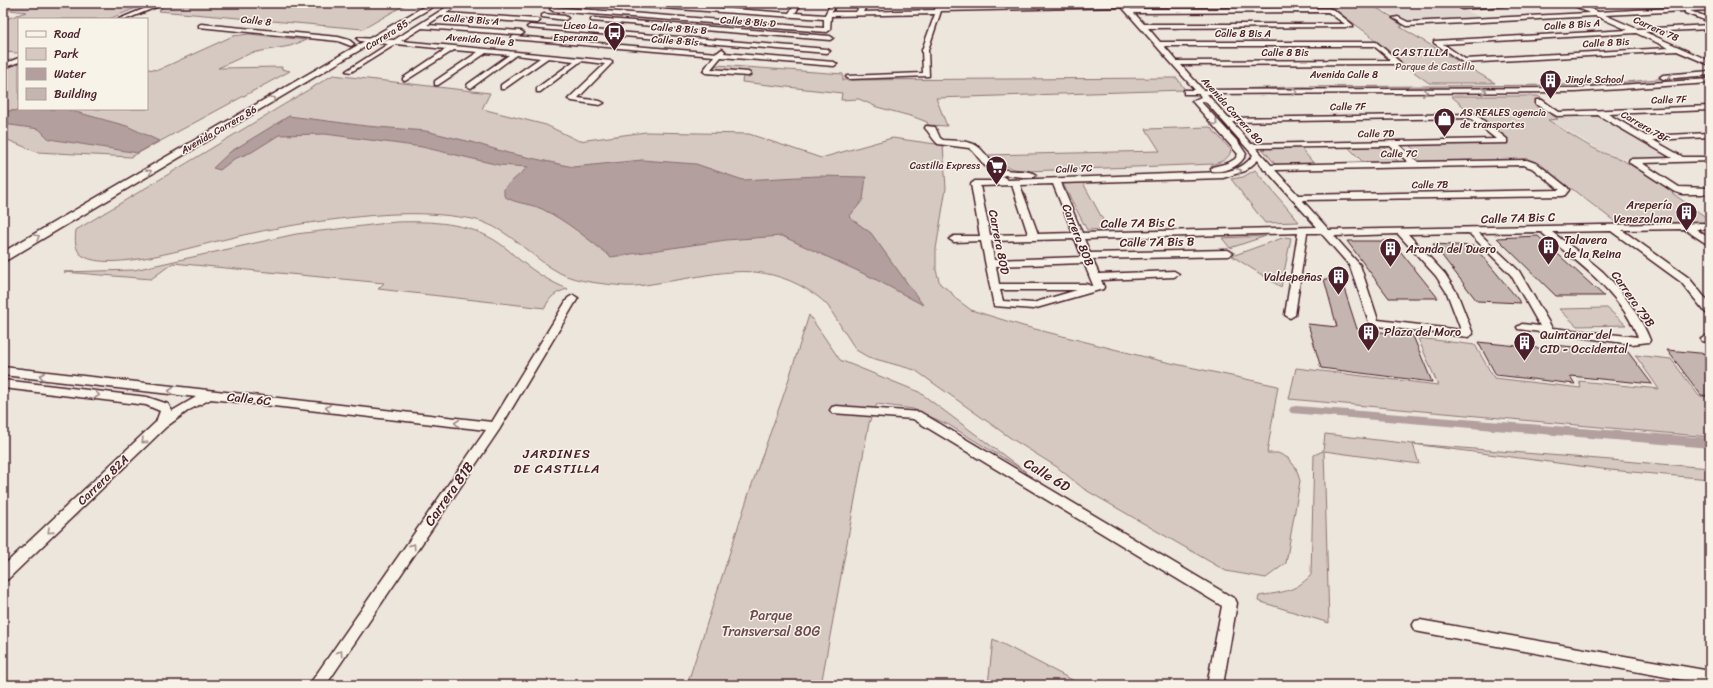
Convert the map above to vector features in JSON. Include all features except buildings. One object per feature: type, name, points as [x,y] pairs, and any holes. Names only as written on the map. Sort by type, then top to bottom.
[{"type":"main road","name":"Avenida Carrera 86","points":[[3,257],[363,40],[421,3]]},
{"type":"main road","name":"Avenida Carrera 86","points":[[3,246],[363,40],[435,3]]},
{"type":"street","points":[[119,18],[154,3]]},
{"type":"street","points":[[125,18],[163,3]]},
{"type":"street","name":"Carrera 85","points":[[349,72],[457,3]]},
{"type":"street","points":[[508,43],[562,3]]},
{"type":"street","points":[[618,3],[661,4],[723,10],[758,10],[790,15],[827,16],[894,10],[939,8],[1123,4]]},
{"type":"street","points":[[691,8],[696,3]]},
{"type":"street","points":[[723,10],[730,3]]},
{"type":"street","points":[[790,15],[798,3]]},
{"type":"street","points":[[553,9],[826,30],[827,16],[834,3]]},
{"type":"street","points":[[858,14],[864,3]]},
{"type":"street","points":[[1454,3],[1492,20]]},
{"type":"street","points":[[1462,7],[1514,3]]},
{"type":"street","name":"Carrera 78","points":[[1572,3],[1710,63]]},
{"type":"street","points":[[598,60],[661,4]]},
{"type":"street","name":"Avenida Carrera 80","points":[[1123,4],[1355,266],[1374,323],[1468,334],[1452,293],[1440,274],[1401,232]]},
{"type":"street","points":[[849,77],[927,76],[925,50],[939,8]]},
{"type":"street","points":[[1396,18],[1407,24],[1710,8]]},
{"type":"street","points":[[748,74],[706,71],[758,10]]},
{"type":"street","points":[[1129,11],[1324,10],[1332,11],[1351,26],[1142,26]]},
{"type":"street","points":[[1681,10],[1710,20]]},
{"type":"street","points":[[439,14],[537,21]]},
{"type":"street","points":[[544,16],[576,19]]},
{"type":"street","name":"Calle 8 Bis D","points":[[584,19],[830,38]]},
{"type":"street","name":"Calle 8","points":[[201,26],[341,40],[363,40]]},
{"type":"street","name":"Calle 8 Bis A","points":[[420,26],[521,34]]},
{"type":"street","name":"Calle 8 Bis A","points":[[1464,61],[1436,42],[1710,26]]},
{"type":"street","name":"Calle 8 Bis B","points":[[530,27],[827,51]]},
{"type":"street","name":"Calle 8","points":[[309,36],[336,34],[363,40]]},
{"type":"street","name":"Calle 8 Bis","points":[[514,38],[834,64]]},
{"type":"street","name":"Avenida Calle 8","points":[[363,40],[485,50],[500,49],[515,53],[598,60]]},
{"type":"street","name":"Calle 8 Bis A","points":[[1158,44],[1376,44],[1397,62]]},
{"type":"street","points":[[405,79],[453,47]]},
{"type":"street","name":"Calle 8 Bis","points":[[1464,61],[1678,49]]},
{"type":"street","points":[[438,83],[485,50]]},
{"type":"street","points":[[471,86],[515,53]]},
{"type":"street","points":[[504,87],[547,56]]},
{"type":"street","points":[[8,57],[18,59]]},
{"type":"street","points":[[3,66],[18,59]]},
{"type":"street","points":[[540,90],[580,59]]},
{"type":"street","points":[[598,60],[610,62],[572,99],[600,103]]},
{"type":"street","name":"Calle 8 Bis","points":[[1174,63],[1397,62]]},
{"type":"street","name":"Avenida Calle 8","points":[[1200,91],[1550,84],[1710,73]]},
{"type":"street","name":"Avenida Calle 8","points":[[1200,91],[1561,91],[1633,88],[1710,80]]},
{"type":"street","points":[[1200,91],[1196,101],[1187,92],[1200,91]]},
{"type":"street","name":"Calle 7C","points":[[1004,172],[1044,175],[1201,170],[1230,166],[1241,158],[1242,154],[1196,101]]},
{"type":"street","name":"Calle 7F","points":[[1539,102],[1557,114],[1710,108]]},
{"type":"street","name":"Carrera 78F","points":[[1599,112],[1682,160]]},
{"type":"street","name":"Calle 7F","points":[[1225,120],[1472,116],[1504,141]]},
{"type":"street","points":[[929,128],[932,129],[937,139],[941,142],[971,146],[976,149],[982,159],[988,164],[1004,172]]},
{"type":"street","points":[[1644,138],[1710,135]]},
{"type":"street","name":"Calle 7D","points":[[1248,146],[1504,141]]},
{"type":"street","points":[[1392,143],[1415,164]]},
{"type":"street","name":"Calle 7C","points":[[975,184],[1223,175],[1242,170],[1254,161],[1256,155]]},
{"type":"street","points":[[1710,159],[1633,161],[1676,190],[1710,191]]},
{"type":"street","name":"Calle 7C","points":[[1268,168],[1524,162],[1530,163],[1565,191]]},
{"type":"street","points":[[1004,172],[997,175],[998,179],[1005,182]]},
{"type":"street","name":"Carrera 80B","points":[[1057,183],[1099,287]]},
{"type":"street","name":"Carrera 80D","points":[[975,184],[998,304],[1034,306],[1099,287]]},
{"type":"street","points":[[1016,186],[1034,237]]},
{"type":"street","name":"Calle 7B","points":[[1294,198],[1555,193],[1565,191]]},
{"type":"street","points":[[1686,226],[1710,242]]},
{"type":"street","name":"Calle 7A Bis C","points":[[954,239],[1303,231],[1401,232],[1710,226]]},
{"type":"street","points":[[1613,228],[1685,280],[1710,311]]},
{"type":"street","name":"Carrera 79B","points":[[1543,229],[1600,275],[1624,304],[1641,330],[1645,340],[1632,341],[1548,330]]},
{"type":"street","points":[[1290,315],[1303,231]]},
{"type":"street","points":[[1472,231],[1515,273],[1548,330]]},
{"type":"street","name":"Calle 7A Bis B","points":[[990,263],[1228,253]]},
{"type":"street","points":[[1095,277],[1174,274]]},
{"type":"street","points":[[995,287],[1099,287]]},
{"type":"street","name":"Carrera 81B","points":[[317,685],[496,427],[573,298]]},
{"type":"street","points":[[1522,327],[1548,330]]},
{"type":"street","name":"Calle 6C","points":[[3,371],[496,427]]},
{"type":"street","points":[[3,384],[147,401],[164,407],[166,411],[162,424]]},
{"type":"street","name":"Carrera 82A","points":[[3,575],[162,424],[185,407],[210,395]]},
{"type":"street","name":"Calle 6D","points":[[836,410],[916,415],[1230,603],[1215,685]]},
{"type":"street","points":[[1420,626],[1710,678]]},
{"type":"shaded area","points":[[1373,3],[1452,3],[1483,19],[1412,23],[1403,17],[1397,17]]},
{"type":"shaded area","points":[[1601,116],[1669,157],[1621,159],[1611,157],[1548,119]]},
{"type":"green space","points":[[3,3],[128,3],[143,5],[111,18],[18,18],[18,53],[3,52],[3,20],[26,12],[3,9]]},
{"type":"green space","points":[[171,3],[408,3],[363,29],[159,11],[162,7]]},
{"type":"green space","points":[[1134,3],[1164,3],[1169,9],[1139,9]]},
{"type":"green space","points":[[1197,3],[1223,3],[1228,9],[1201,9]]},
{"type":"green space","name":"Parque de Castilla","points":[[1241,3],[1368,3],[1394,18],[1391,18],[1403,26],[1400,27],[1495,83],[1429,83],[1400,63],[1371,36],[1334,9],[1246,9]]},
{"type":"green space","points":[[249,34],[306,40],[290,46],[251,53],[218,68],[282,67],[281,69],[290,71],[131,157],[37,152],[3,138],[3,70],[18,63],[18,110],[148,110],[148,69],[158,70],[233,36]]},
{"type":"green space","points":[[717,65],[843,74],[843,80],[1177,78],[1185,90],[936,98],[947,126],[928,125],[927,122],[914,117],[877,107],[859,99],[841,100],[842,93],[742,82],[743,76],[707,74]]},
{"type":"green space","points":[[1710,74],[1710,77],[1655,84],[1560,89],[1206,90],[1292,87],[1569,85],[1626,82]]},
{"type":"green space","points":[[333,75],[490,93],[482,109],[546,125],[579,141],[646,132],[749,134],[821,158],[892,138],[943,145],[946,188],[936,249],[936,270],[940,284],[971,310],[1023,326],[1157,360],[1278,386],[1267,453],[1278,453],[1288,458],[1296,468],[1300,481],[1286,563],[1266,578],[1226,571],[1084,489],[1057,467],[1012,439],[915,370],[868,357],[856,350],[828,306],[818,297],[799,285],[765,273],[733,272],[634,286],[591,282],[574,279],[560,273],[541,261],[504,233],[483,222],[462,217],[420,214],[380,215],[301,224],[132,260],[112,262],[96,260],[80,254],[76,244],[76,230]]},
{"type":"green space","name":"Parque de Castilla","points":[[1451,96],[1538,96],[1547,102],[1538,102],[1537,105],[1558,119],[1548,120],[1593,148],[1621,159],[1674,191],[1672,193],[1710,220],[1710,222],[1618,224],[1572,189],[1567,188],[1533,161],[1417,162],[1416,160],[1420,156],[1409,145],[1507,143]]},
{"type":"green space","points":[[1210,127],[1231,150],[1229,156],[1214,164],[1027,171],[996,162],[987,155],[1160,151],[1146,129]]},
{"type":"green space","points":[[1382,145],[1401,164],[1365,164],[1347,146]]},
{"type":"green space","points":[[1261,147],[1300,147],[1315,165],[1276,165]]},
{"type":"green space","points":[[1255,170],[1299,222],[1265,223],[1231,179],[1243,177]]},
{"type":"green space","points":[[1082,181],[1108,229],[1087,230],[1062,182]]},
{"type":"green space","points":[[396,222],[449,224],[475,231],[499,243],[526,265],[555,283],[568,289],[554,296],[545,308],[378,289],[384,283],[173,263],[151,279],[64,272],[134,270],[296,234]]},
{"type":"green space","points":[[1266,236],[1230,248],[1222,238]]},
{"type":"green space","points":[[1285,237],[1291,238],[1281,287],[1232,256]]},
{"type":"green space","points":[[1607,308],[1626,325],[1577,326],[1559,309]]},
{"type":"green space","name":"Parque Transversal 80G","points":[[809,315],[840,360],[919,392],[1026,472],[949,425],[913,409],[877,404],[869,423],[821,685],[687,685],[750,490],[785,391]]},
{"type":"green space","points":[[1418,338],[1475,345],[1494,378],[1581,388],[1579,381],[1659,389],[1635,355],[1671,359],[1699,396],[1710,397],[1710,437],[1289,399],[1296,368],[1438,385]]},
{"type":"green space","points":[[1325,434],[1413,444],[1419,464],[1324,451],[1329,623],[1258,601],[1259,596],[1287,591],[1305,581],[1311,575],[1314,455],[1323,451]]},
{"type":"green space","points":[[1415,444],[1710,468],[1710,479],[1610,470]]},
{"type":"green space","points":[[993,639],[1082,685],[988,685]]},
{"type":"water","points":[[69,110],[127,126],[159,141],[138,153],[49,139],[39,129],[3,124],[3,111]]},
{"type":"water","points":[[289,116],[366,126],[426,131],[508,153],[573,167],[642,160],[696,164],[743,180],[817,176],[866,177],[863,200],[849,217],[871,233],[923,305],[873,278],[782,236],[726,240],[611,257],[560,219],[542,209],[513,201],[504,196],[504,188],[528,167],[499,165],[422,147],[325,134],[279,135],[252,152],[234,159],[220,170],[213,168],[230,152]]},
{"type":"waterway","points":[[1296,410],[1710,443]]},
{"type":"place","name":"Liceo La Esperanza","points":[[614,52]]},
{"type":"place","name":"Jingle School","points":[[1550,100]]},
{"type":"place","name":"AS REALES agencia de transportes","points":[[1445,138]]},
{"type":"place","name":"Castilla Express","points":[[996,186]]},
{"type":"place","name":"Arepería Venezolana","points":[[1687,232]]},
{"type":"place","name":"Talavera de la Reina","points":[[1549,266]]},
{"type":"place","name":"Aranda del Duero","points":[[1391,268]]},
{"type":"place","name":"Valdepeñas","points":[[1338,296]]},
{"type":"place","name":"Plaza del Moro","points":[[1368,352]]},
{"type":"place","name":"Quintanar del CID - Occidental","points":[[1525,362]]},
{"type":"district","name":"CASTILLA","points":[[1421,52]]},
{"type":"district","name":"JARDINES DE CASTILLA","points":[[557,460]]}]
